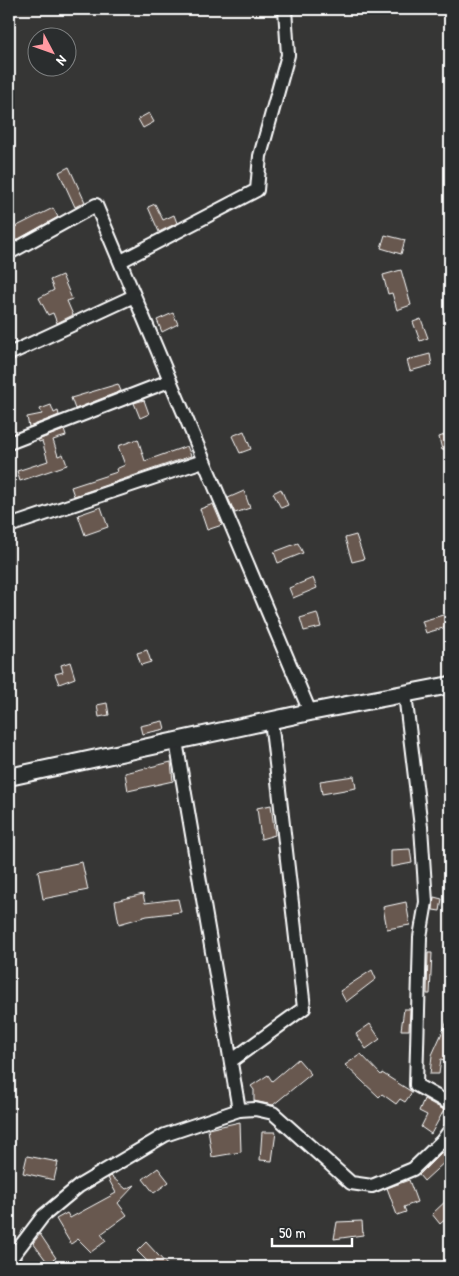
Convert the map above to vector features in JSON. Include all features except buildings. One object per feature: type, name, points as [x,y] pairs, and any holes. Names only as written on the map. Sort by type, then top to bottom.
[{"type":"main road","points":[[9,777],[271,720],[450,685]]},
{"type":"street","points":[[121,261],[257,190],[260,156],[288,55],[285,9]]},
{"type":"street","points":[[9,253],[96,205],[310,712]]},
{"type":"street","points":[[9,354],[134,296]]},
{"type":"street","points":[[9,443],[169,381]]},
{"type":"street","points":[[9,526],[203,461]]},
{"type":"street","points":[[405,694],[421,827],[426,902],[420,937],[416,1085],[450,1104]]},
{"type":"street","points":[[231,1061],[304,1008],[271,720]]},
{"type":"street","points":[[176,741],[239,1110]]},
{"type":"street","points":[[9,1261],[43,1216],[78,1186],[165,1135],[239,1110],[255,1109],[273,1113],[351,1183],[372,1186],[413,1169],[442,1141],[450,1130]]}]
